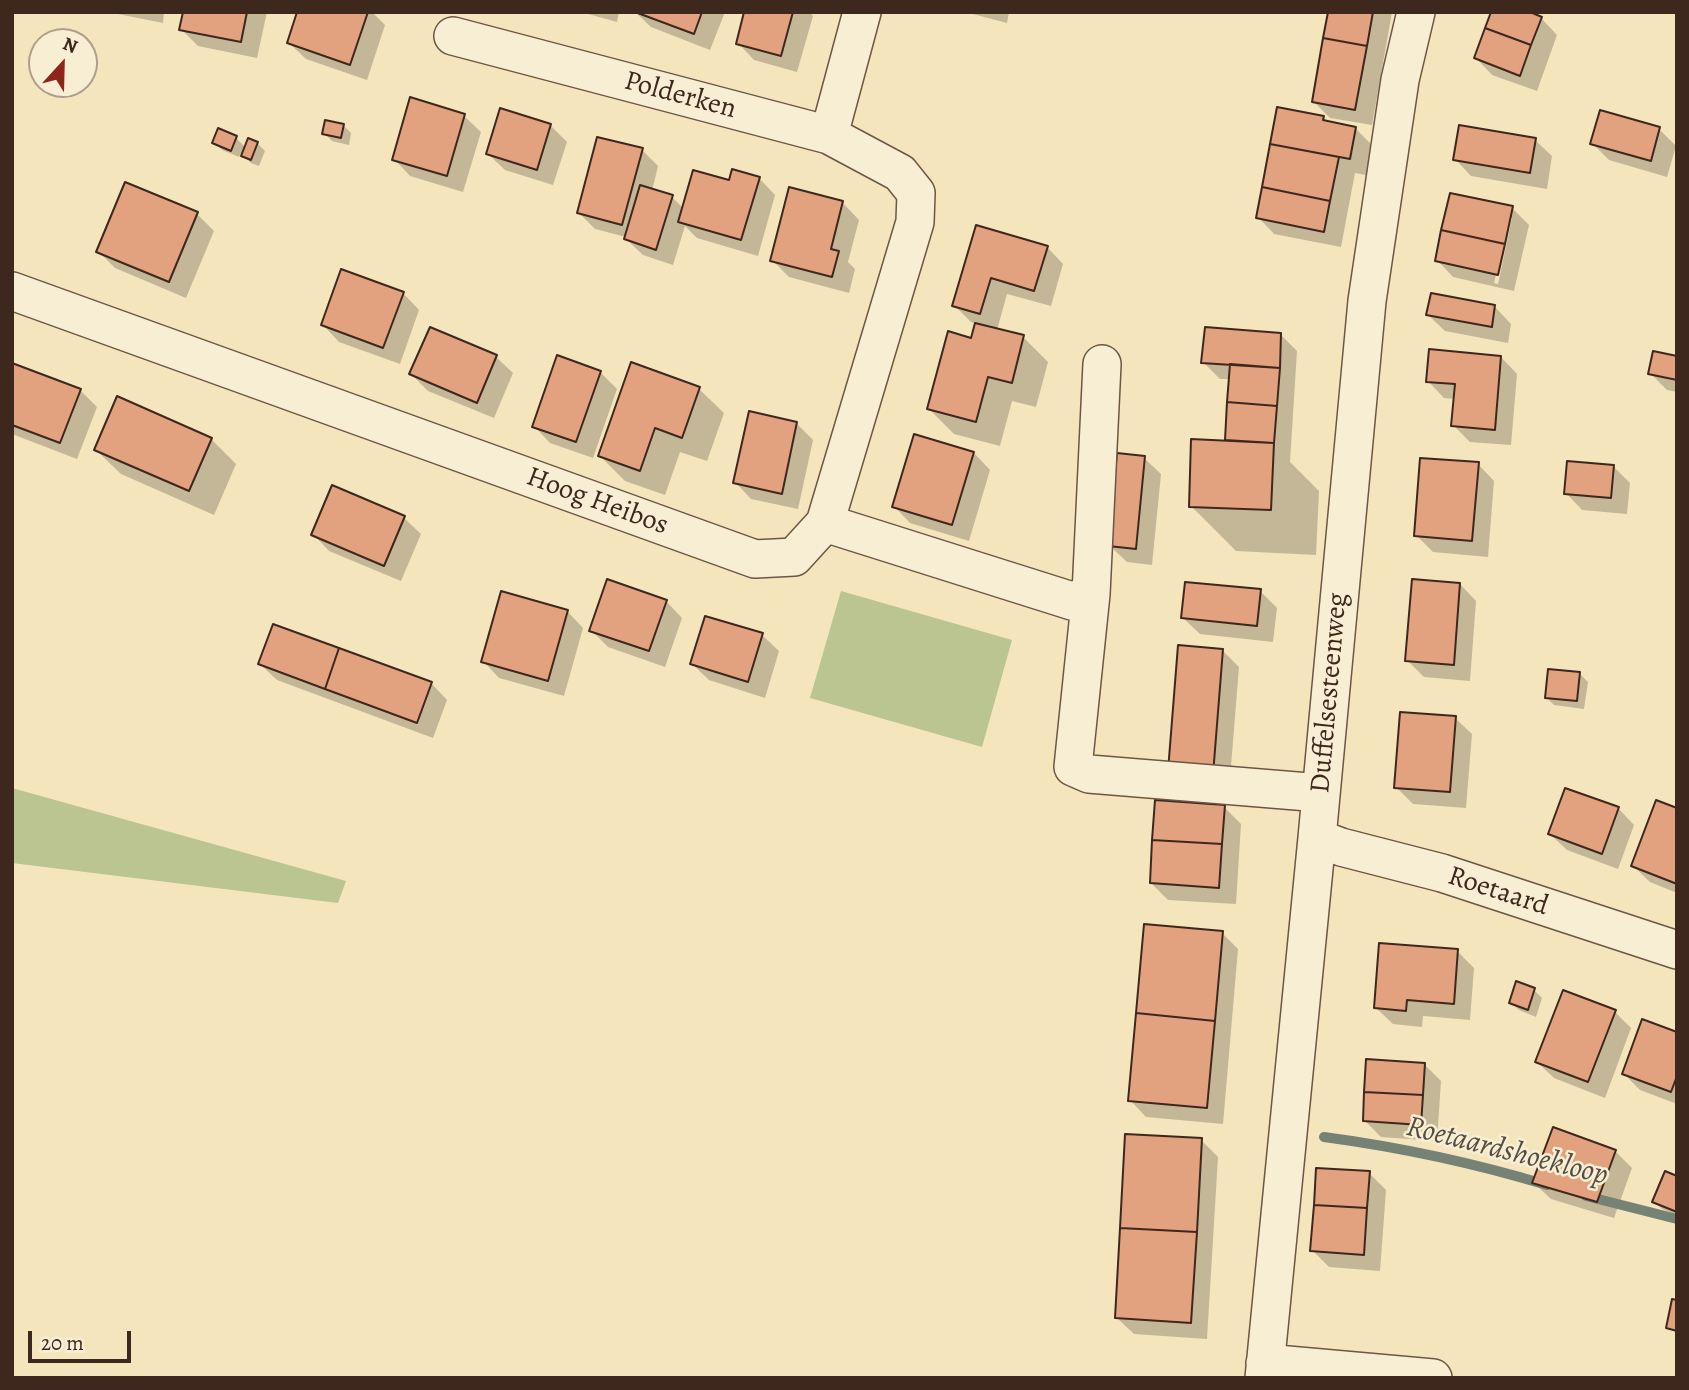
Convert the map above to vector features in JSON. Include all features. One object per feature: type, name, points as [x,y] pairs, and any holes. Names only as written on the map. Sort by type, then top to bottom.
[{"type":"street","points":[[829,135],[862,12]]},
{"type":"street","name":"Duffelsesteenweg","points":[[1265,1371],[1367,301],[1400,80],[1416,12]]},
{"type":"street","name":"Polderken","points":[[453,36],[829,135],[900,173]]},
{"type":"street","name":"Hoog Heibos","points":[[12,291],[755,559],[794,557],[825,523],[915,222],[916,193],[900,173]]},
{"type":"street","points":[[1102,364],[1091,594],[1073,767],[1089,774],[1321,793]]},
{"type":"street","points":[[825,523],[1072,601],[1091,594]]},
{"type":"street","name":"Roetaard","points":[[1317,838],[1341,847],[1442,873],[1677,950]]},
{"type":"street","points":[[1265,1371],[1433,1378]]},
{"type":"green space","points":[[841,591],[1012,640],[982,747],[810,698]]},
{"type":"green space","points":[[12,788],[346,881],[338,903],[12,863]]},
{"type":"building","points":[[183,12],[247,12],[241,42],[179,30]]},
{"type":"building","points":[[297,12],[368,12],[350,65],[287,43]]},
{"type":"building","points":[[635,12],[702,12],[694,34]]},
{"type":"building","points":[[744,12],[793,12],[781,56],[736,44]]},
{"type":"building","points":[[1328,12],[1373,12],[1367,46],[1323,38]]},
{"type":"building","points":[[1491,12],[1530,12],[1542,17],[1531,45],[1485,28]]},
{"type":"building","points":[[1485,28],[1531,45],[1520,76],[1474,58]]},
{"type":"building","points":[[1323,38],[1367,46],[1355,110],[1312,102]]},
{"type":"building","points":[[410,97],[465,114],[447,176],[392,160]]},
{"type":"building","points":[[1277,107],[1324,116],[1323,120],[1356,127],[1350,159],[1270,144]]},
{"type":"building","points":[[500,108],[551,124],[537,170],[486,154]]},
{"type":"building","points":[[1600,110],[1660,127],[1651,161],[1590,144]]},
{"type":"building","points":[[325,120],[344,124],[341,138],[322,134]]},
{"type":"building","points":[[1459,125],[1536,138],[1530,173],[1453,160]]},
{"type":"building","points":[[218,128],[237,136],[231,151],[212,143]]},
{"type":"building","points":[[597,137],[643,148],[622,225],[577,213]]},
{"type":"building","points":[[248,138],[258,142],[251,160],[241,156]]},
{"type":"building","points":[[1270,144],[1339,157],[1330,201],[1262,187]]},
{"type":"building","points":[[732,169],[760,177],[741,240],[678,222],[693,170],[729,180]]},
{"type":"building","points":[[125,182],[198,212],[169,282],[96,252]]},
{"type":"building","points":[[640,185],[673,195],[656,250],[624,239]]},
{"type":"building","points":[[789,187],[843,201],[831,249],[839,251],[832,277],[770,261]]},
{"type":"building","points":[[1262,187],[1330,201],[1324,232],[1256,218]]},
{"type":"building","points":[[1450,193],[1513,206],[1505,244],[1441,230]]},
{"type":"building","points":[[976,225],[1048,246],[1034,291],[991,278],[980,314],[952,306]]},
{"type":"building","points":[[1441,230],[1505,244],[1498,275],[1435,261]]},
{"type":"building","points":[[341,269],[404,292],[383,348],[321,325]]},
{"type":"building","points":[[1431,293],[1495,305],[1492,327],[1426,315]]},
{"type":"building","points":[[975,323],[1024,335],[1012,383],[988,377],[976,422],[927,409],[948,331],[971,338]]},
{"type":"building","points":[[430,327],[497,355],[477,403],[409,374]]},
{"type":"building","points":[[1205,327],[1281,333],[1280,368],[1201,363]]},
{"type":"building","points":[[1429,349],[1501,356],[1495,430],[1451,426],[1455,384],[1426,382]]},
{"type":"building","points":[[1653,351],[1677,356],[1677,380],[1648,374]]},
{"type":"building","points":[[557,355],[601,371],[576,442],[532,427]]},
{"type":"building","points":[[631,362],[700,387],[682,438],[655,428],[640,471],[598,456]]},
{"type":"building","points":[[12,363],[81,389],[60,443],[12,425]]},
{"type":"building","points":[[1230,364],[1280,368],[1277,406],[1227,402]]},
{"type":"building","points":[[117,396],[212,438],[189,491],[94,450]]},
{"type":"building","points":[[1227,402],[1277,406],[1274,443],[1225,440]]},
{"type":"building","points":[[749,411],[797,422],[782,494],[733,483]]},
{"type":"building","points":[[914,434],[974,452],[952,525],[892,507]]},
{"type":"building","points":[[1191,439],[1274,443],[1271,510],[1189,507]]},
{"type":"building","points":[[1117,453],[1145,456],[1136,549],[1108,546]]},
{"type":"building","points":[[1420,458],[1479,462],[1472,541],[1414,536]]},
{"type":"building","points":[[1567,461],[1614,465],[1611,498],[1564,494]]},
{"type":"building","points":[[332,485],[405,516],[384,566],[311,535]]},
{"type":"building","points":[[607,579],[667,600],[649,651],[589,631]]},
{"type":"building","points":[[1412,579],[1460,583],[1454,665],[1405,661]]},
{"type":"building","points":[[1185,582],[1261,589],[1257,626],[1181,618]]},
{"type":"building","points":[[501,591],[568,610],[548,681],[481,662]]},
{"type":"building","points":[[705,616],[763,633],[748,682],[690,664]]},
{"type":"building","points":[[273,624],[339,648],[325,689],[258,664]]},
{"type":"building","points":[[1178,645],[1223,649],[1213,775],[1168,771]]},
{"type":"building","points":[[339,648],[432,682],[417,723],[325,689]]},
{"type":"building","points":[[1548,669],[1580,672],[1577,701],[1545,698]]},
{"type":"building","points":[[1400,712],[1456,716],[1450,792],[1394,788]]},
{"type":"building","points":[[1565,788],[1619,807],[1602,854],[1548,834]]},
{"type":"building","points":[[1155,800],[1225,805],[1222,844],[1152,840]]},
{"type":"building","points":[[1656,800],[1677,808],[1677,884],[1631,866]]},
{"type":"building","points":[[1152,840],[1222,844],[1219,888],[1150,883]]},
{"type":"building","points":[[1144,924],[1223,931],[1215,1021],[1136,1013]]},
{"type":"building","points":[[1379,943],[1458,949],[1454,1004],[1407,1000],[1406,1011],[1374,1008]]},
{"type":"building","points":[[1516,981],[1535,988],[1528,1010],[1509,1003]]},
{"type":"building","points":[[1563,990],[1616,1010],[1588,1082],[1535,1062]]},
{"type":"building","points":[[1136,1013],[1215,1021],[1207,1108],[1128,1101]]},
{"type":"building","points":[[1642,1019],[1677,1032],[1677,1076],[1671,1092],[1622,1074]]},
{"type":"building","points":[[1366,1059],[1425,1063],[1423,1095],[1364,1092]]},
{"type":"building","points":[[1364,1092],[1423,1095],[1421,1125],[1363,1121]]},
{"type":"building","points":[[1553,1127],[1616,1150],[1597,1202],[1532,1183]]},
{"type":"building","points":[[1125,1134],[1202,1138],[1197,1232],[1120,1228]]},
{"type":"building","points":[[1316,1168],[1370,1171],[1367,1208],[1314,1205]]},
{"type":"building","points":[[1665,1171],[1677,1176],[1677,1212],[1652,1202]]},
{"type":"building","points":[[1314,1205],[1367,1208],[1364,1255],[1310,1251]]},
{"type":"building","points":[[1120,1228],[1197,1232],[1191,1323],[1115,1318]]},
{"type":"building","points":[[1672,1299],[1677,1300],[1677,1331],[1666,1328]]},
{"type":"waterway","name":"Roetaardshoekloop","points":[[1324,1137],[1436,1156],[1547,1185]]},
{"type":"waterway","name":"Roetaardshoekloop","points":[[1586,1196],[1677,1219]]}]
